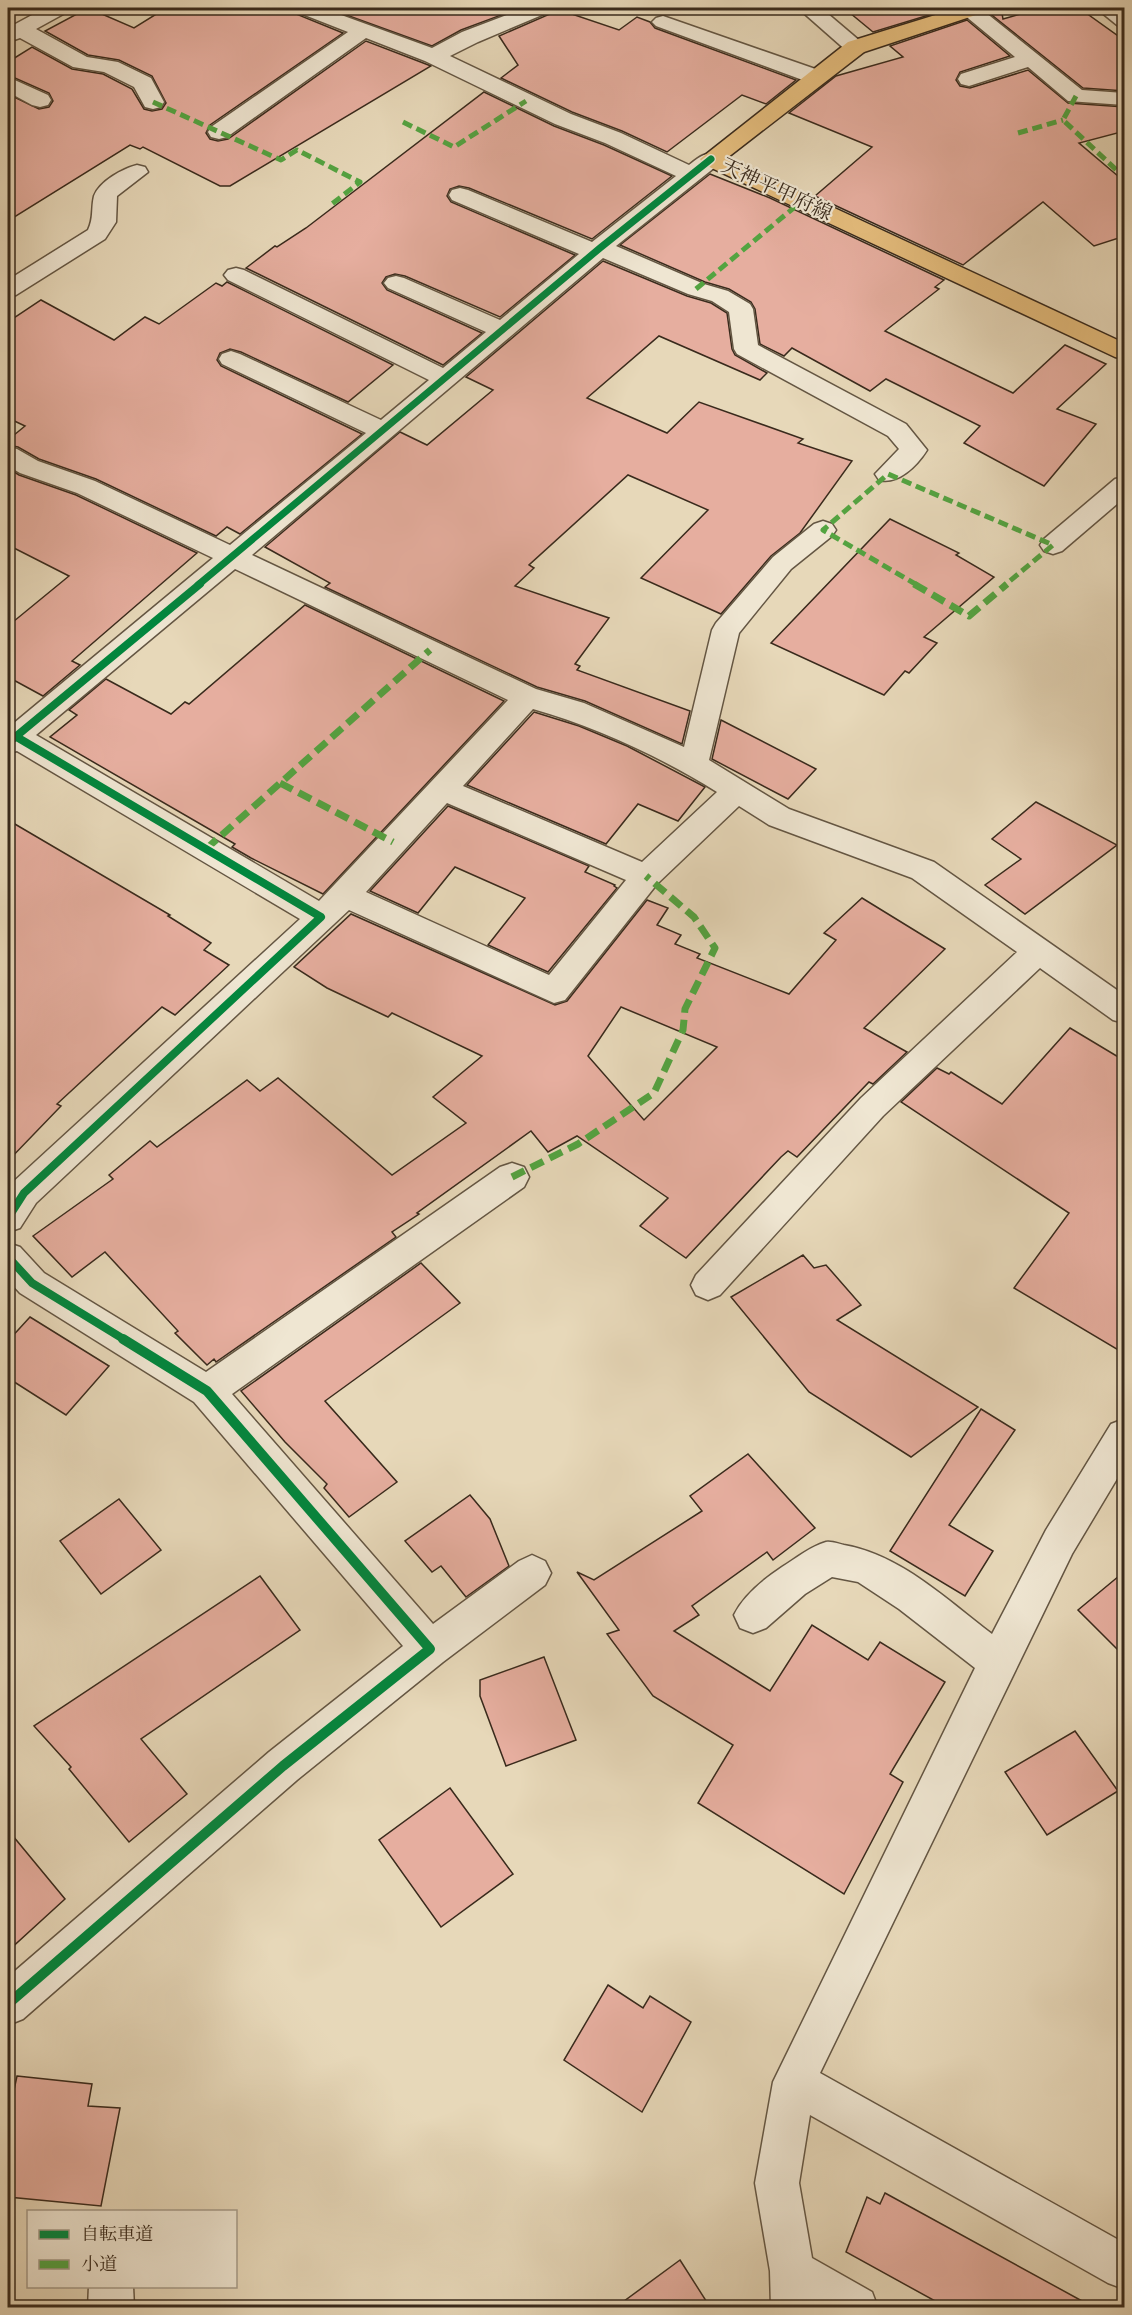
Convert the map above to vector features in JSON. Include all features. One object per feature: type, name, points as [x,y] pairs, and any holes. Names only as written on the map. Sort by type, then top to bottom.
[{"type":"main road","name":"天神平甲府線","points":[[974,9],[856,47],[711,159],[1125,352]]},
{"type":"street","points":[[14,32],[60,8]]},
{"type":"street","points":[[304,8],[433,56],[563,119],[613,138],[690,174]]},
{"type":"street","points":[[433,56],[470,37],[542,8]]},
{"type":"street","points":[[809,8],[856,47]]},
{"type":"street","points":[[1107,8],[1125,21]]},
{"type":"street","points":[[974,9],[1076,96],[1123,101]]},
{"type":"street","points":[[663,22],[816,77]]},
{"type":"street","points":[[219,132],[364,30]]},
{"type":"street","points":[[14,32],[81,62],[110,67],[144,84],[153,102]]},
{"type":"street","points":[[969,79],[1032,59]]},
{"type":"street","points":[[8,84],[40,100]]},
{"type":"street","points":[[321,917],[11,739],[384,431],[598,250],[711,159]]},
{"type":"street","points":[[8,290],[97,234],[104,222],[106,196],[112,187],[137,172]]},
{"type":"street","points":[[460,195],[696,289],[720,296],[741,309],[746,349],[897,430],[914,450],[888,474]]},
{"type":"street","points":[[236,275],[446,379]]},
{"type":"street","points":[[396,283],[502,330]]},
{"type":"street","points":[[231,359],[384,431]]},
{"type":"street","points":[[8,455],[29,467],[86,487],[527,697],[574,710],[694,764],[778,817],[922,870],[1125,1011]]},
{"type":"street","points":[[1053,545],[1125,485]]},
{"type":"street","points":[[694,764],[726,630],[782,563],[823,530]]},
{"type":"street","points":[[8,1218],[24,1193],[345,895],[527,697]]},
{"type":"street","points":[[442,789],[646,876]]},
{"type":"street","points":[[345,895],[554,991],[646,876],[737,791]]},
{"type":"street","points":[[708,1285],[872,1107],[1038,951]]},
{"type":"street","points":[[207,1391],[512,1177]]},
{"type":"street","points":[[8,1257],[32,1283],[207,1391],[430,1649]]},
{"type":"street","points":[[856,2307],[793,2289],[777,2183],[794,2082],[998,1662],[1059,1542],[1125,1435]]},
{"type":"street","points":[[753,1615],[792,1582],[828,1559],[865,1566],[912,1596],[998,1662]]},
{"type":"street","points":[[8,2004],[283,1766],[430,1649],[532,1573]]},
{"type":"street","points":[[794,2082],[1125,2267]]},
{"type":"street","points":[[111,2288],[111,2307]]},
{"type":"building","points":[[88,8],[134,28],[166,8],[291,8],[296,14],[343,33],[210,125],[206,133],[210,139],[218,141],[228,139],[366,41],[431,66],[230,186],[220,186],[143,147],[140,149],[130,145],[8,221],[8,94],[39,109],[49,107],[53,101],[49,93],[8,75],[8,62],[32,47],[72,69],[103,74],[132,89],[144,109],[152,111],[162,109],[166,103],[152,76],[119,60],[88,55],[45,31]]},
{"type":"building","points":[[327,8],[520,8],[461,30],[432,46]]},
{"type":"building","points":[[554,8],[619,30],[637,17],[650,22],[655,28],[796,80],[766,104],[742,95],[667,152],[622,131],[572,112],[501,78],[518,65],[499,36],[550,14]]},
{"type":"building","points":[[844,8],[952,8],[873,32]]},
{"type":"building","points":[[991,8],[1001,8],[1003,19],[1041,8],[1047,14],[1065,8],[1079,8],[1125,41],[1125,91],[1083,88],[988,12]]},
{"type":"building","points":[[967,20],[1010,56],[960,72],[956,80],[960,86],[970,88],[1028,70],[1068,103],[1125,107],[1125,131],[1079,143],[1125,182],[1125,236],[1094,246],[1043,202],[963,265],[815,196],[872,147],[789,113],[836,76],[903,57],[890,46]]},
{"type":"building","points":[[484,92],[554,126],[604,145],[672,176],[592,239],[469,188],[459,186],[450,189],[447,196],[451,202],[575,255],[500,317],[405,276],[395,274],[386,277],[382,283],[387,290],[482,333],[443,365],[246,268],[275,246],[277,247],[306,228]]},
{"type":"building","points":[[710,174],[770,198],[944,280],[935,287],[939,289],[885,331],[1013,393],[1065,345],[1106,364],[1057,409],[1096,424],[1044,486],[964,443],[980,426],[886,379],[870,391],[792,348],[784,356],[760,344],[755,309],[751,302],[729,289],[705,282],[620,245]]},
{"type":"building","points":[[603,261],[687,296],[711,303],[727,313],[732,349],[735,355],[767,373],[760,380],[659,336],[587,398],[667,433],[699,402],[803,439],[798,443],[852,461],[800,533],[771,556],[721,614],[641,578],[708,510],[628,475],[529,565],[534,568],[515,586],[609,618],[575,664],[580,666],[577,670],[690,711],[682,744],[585,701],[537,687],[325,587],[330,583],[265,547],[400,432],[427,445],[493,390],[466,377]]},
{"type":"building","points":[[227,282],[393,365],[348,402],[241,352],[230,349],[220,353],[217,360],[221,366],[362,434],[240,534],[227,527],[216,536],[96,479],[39,459],[18,447],[8,445],[8,440],[25,426],[8,418],[8,322],[41,300],[114,340],[145,317],[159,324],[216,283],[222,286]]},
{"type":"building","points":[[8,468],[19,475],[76,495],[197,553],[72,661],[80,665],[43,696],[8,677],[8,626],[69,576],[8,545]]},
{"type":"building","points":[[890,519],[959,553],[956,555],[994,577],[924,637],[937,643],[909,673],[905,671],[884,695],[771,643]]},
{"type":"building","points":[[305,605],[504,701],[323,894],[251,858],[232,847],[235,844],[50,737],[77,715],[69,710],[106,679],[171,714],[185,702],[189,704]]},
{"type":"building","points":[[534,712],[579,726],[627,746],[705,787],[678,821],[638,804],[606,844],[467,785]]},
{"type":"building","points":[[721,720],[816,769],[788,799],[712,759]]},
{"type":"building","points":[[1036,802],[1117,845],[1025,914],[985,885],[1021,859],[992,839]]},
{"type":"building","points":[[448,806],[589,866],[585,872],[617,888],[548,972],[488,945],[525,898],[455,867],[418,913],[370,891]]},
{"type":"building","points":[[8,820],[170,915],[168,916],[211,943],[204,950],[229,965],[175,1015],[162,1007],[57,1104],[61,1106],[8,1161]]},
{"type":"building","points":[[862,898],[945,949],[864,1028],[907,1052],[873,1084],[869,1082],[797,1157],[788,1151],[781,1157],[686,1258],[640,1226],[668,1198],[577,1136],[548,1152],[531,1131],[392,1232],[396,1237],[216,1362],[214,1359],[207,1365],[175,1333],[178,1331],[105,1252],[72,1277],[33,1236],[113,1179],[109,1175],[150,1141],[157,1147],[247,1080],[260,1091],[278,1078],[392,1175],[466,1123],[433,1097],[482,1056],[392,1013],[388,1017],[327,988],[294,967],[351,914],[555,1005],[567,1001],[647,900],[668,908],[657,925],[681,935],[675,944],[700,954],[697,958],[789,994],[836,940],[824,933]],"holes":[[[621,1007],[717,1047],[644,1120],[588,1056]]]},
{"type":"building","points":[[1070,1028],[1125,1061],[1125,1354],[1014,1288],[1069,1213],[901,1102],[937,1068],[949,1074],[951,1072],[1002,1104]]},
{"type":"building","points":[[803,1255],[814,1268],[826,1265],[861,1305],[837,1320],[978,1407],[911,1457],[809,1392],[731,1297]]},
{"type":"building","points":[[421,1263],[460,1303],[325,1401],[397,1482],[349,1517],[324,1488],[327,1484],[285,1442],[241,1391]]},
{"type":"building","points":[[30,1317],[109,1366],[66,1415],[8,1378],[8,1341]]},
{"type":"building","points":[[981,1409],[1015,1430],[949,1525],[993,1551],[965,1596],[890,1551]]},
{"type":"building","points":[[748,1454],[815,1528],[773,1560],[767,1552],[692,1606],[699,1615],[674,1631],[770,1691],[812,1625],[868,1660],[880,1642],[945,1682],[890,1774],[903,1782],[844,1894],[698,1803],[733,1745],[653,1696],[607,1634],[619,1630],[577,1572],[594,1580],[702,1511],[690,1496]]},
{"type":"building","points":[[470,1495],[490,1519],[509,1566],[466,1597],[441,1566],[432,1572],[405,1541]]},
{"type":"building","points":[[119,1499],[161,1550],[101,1594],[60,1541]]},
{"type":"building","points":[[1125,1571],[1125,1657],[1078,1610]]},
{"type":"building","points":[[260,1576],[300,1630],[141,1739],[187,1794],[129,1842],[69,1769],[71,1767],[34,1726]]},
{"type":"building","points":[[544,1657],[576,1740],[506,1766],[480,1696],[480,1680]]},
{"type":"building","points":[[1075,1731],[1118,1791],[1047,1835],[1005,1772]]},
{"type":"building","points":[[450,1788],[513,1874],[441,1927],[379,1840]]},
{"type":"building","points":[[8,1830],[65,1899],[8,1951]]},
{"type":"building","points":[[608,1985],[643,2008],[650,1996],[691,2022],[642,2112],[564,2060]]},
{"type":"building","points":[[17,2076],[92,2084],[88,2106],[120,2108],[101,2206],[8,2197],[8,2118]]},
{"type":"building","points":[[885,2193],[1093,2307],[946,2307],[846,2252],[867,2197],[880,2204]]},
{"type":"building","points":[[680,2260],[710,2307],[616,2307]]},
{"type":"marked path","points":[[147,12],[154,8]]},
{"type":"marked path","points":[[1076,96],[1063,120],[1124,177]]},
{"type":"marked path","points":[[403,122],[454,147],[526,101]]},
{"type":"marked path","points":[[153,102],[281,160],[297,150],[360,182],[332,204]]},
{"type":"marked path","points":[[1018,133],[1063,120]]},
{"type":"marked path","points":[[696,289],[802,201]]},
{"type":"marked path","points":[[888,474],[1053,545],[969,616],[823,530],[888,474]]},
{"type":"marked path","points":[[206,849],[430,650]]},
{"type":"marked path","points":[[280,783],[393,842]]},
{"type":"marked path","points":[[512,1177],[578,1144],[654,1093],[683,1030],[685,1009],[715,948],[694,917],[646,876]]},
{"type":"cycle path","points":[[8,743],[384,431],[600,248],[711,159]]},
{"type":"cycle path","points":[[8,1218],[24,1193],[321,917],[15,736]]},
{"type":"cycle path","points":[[8,1257],[32,1283],[207,1391],[430,1649],[283,1766],[8,2004]]}]
